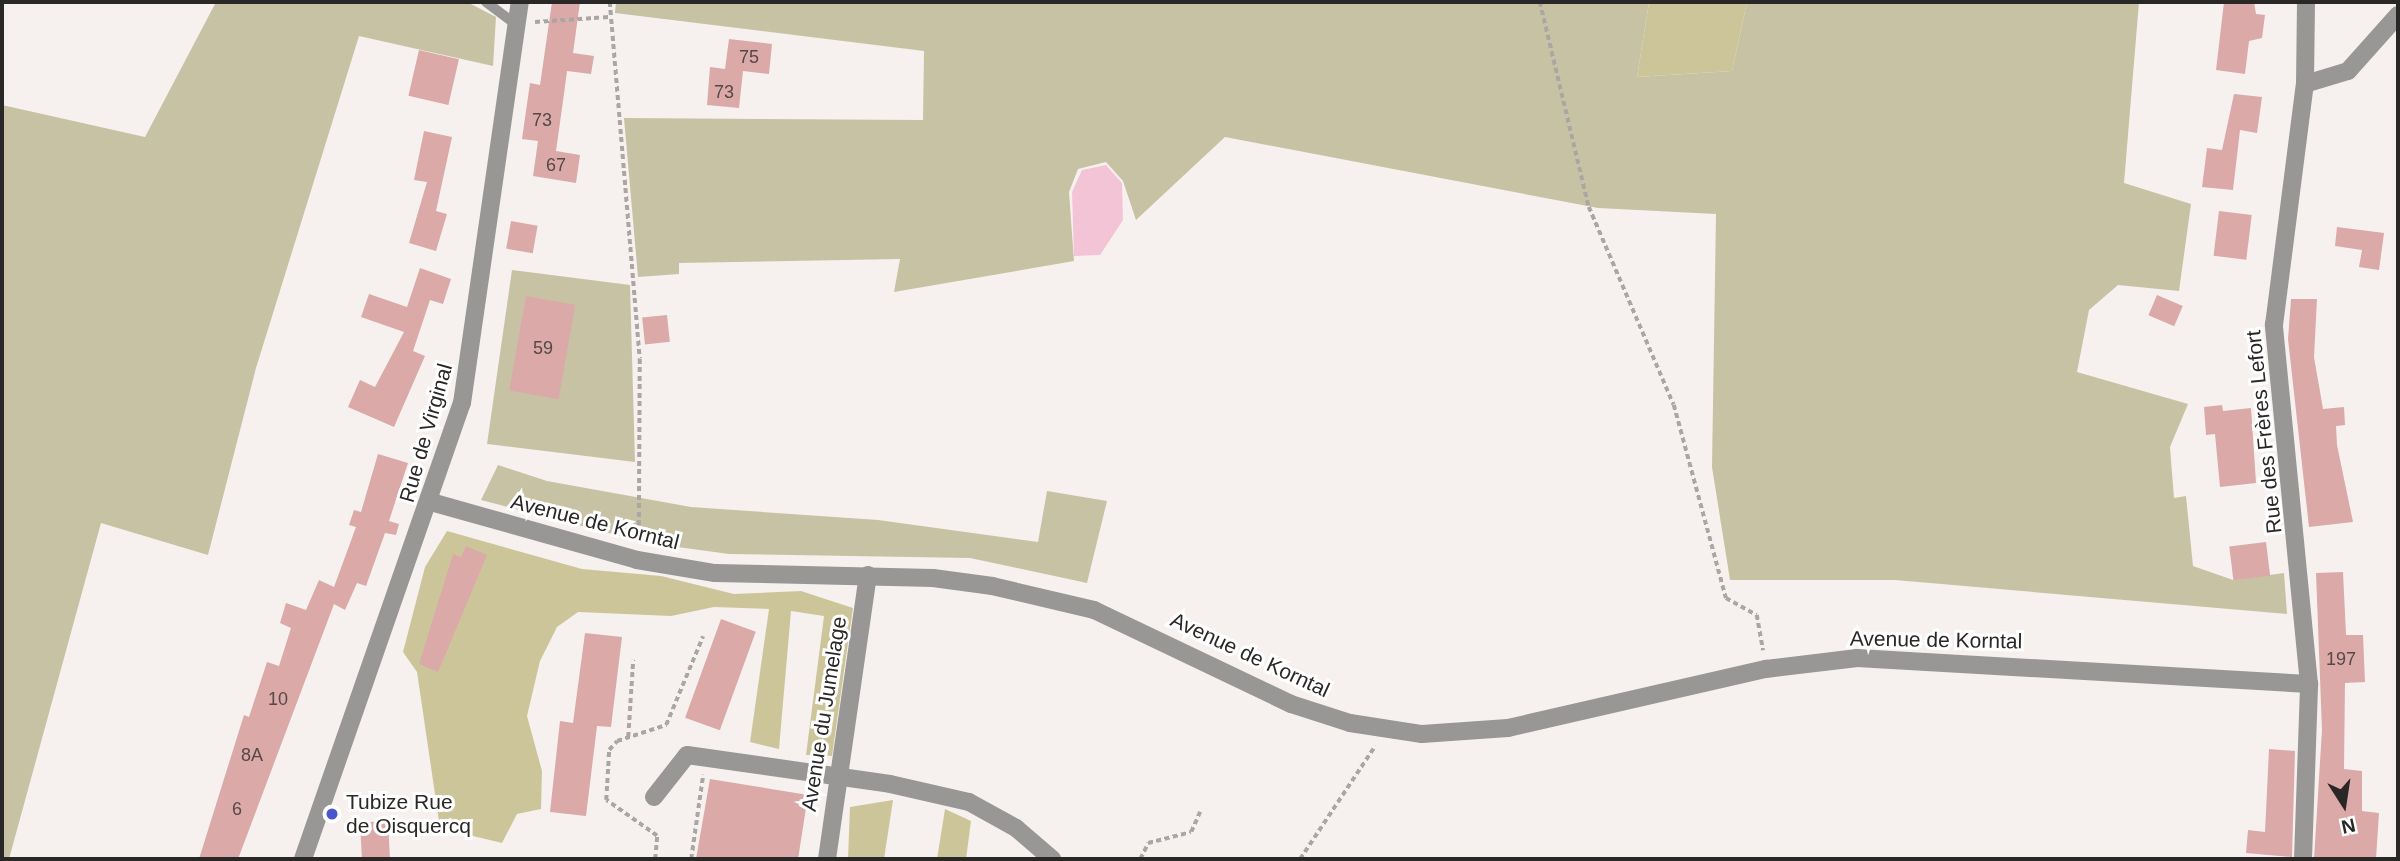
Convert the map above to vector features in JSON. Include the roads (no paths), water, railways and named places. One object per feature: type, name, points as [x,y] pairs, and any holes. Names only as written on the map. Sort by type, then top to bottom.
[{"type":"street","name":"Rue de Virginal","points":[[303,859],[431,502],[474,343],[520,2]]},
{"type":"street","name":"Rue des Frères Lefort","points":[[2303,859],[2309,684],[2274,326],[2305,85],[2306,2]]},
{"type":"street","points":[[2305,85],[2348,71],[2398,15]]},
{"type":"street","name":"Avenue de Korntal","points":[[431,502],[637,560],[715,573],[868,575],[992,586],[1094,610],[1291,704],[1386,729],[1508,728],[1766,670],[1857,658],[1951,659],[2309,684]]},
{"type":"street","name":"Avenue du Jumelage","points":[[827,859],[836,776],[868,575]]},
{"type":"street","points":[[654,797],[687,755],[836,776],[969,802],[1017,828],[1052,859]]},
{"type":"lane","points":[[486,2],[516,24]]},
{"type":"place","name":"Tubize Rue de Oisquercq","points":[[332,814]]}]
